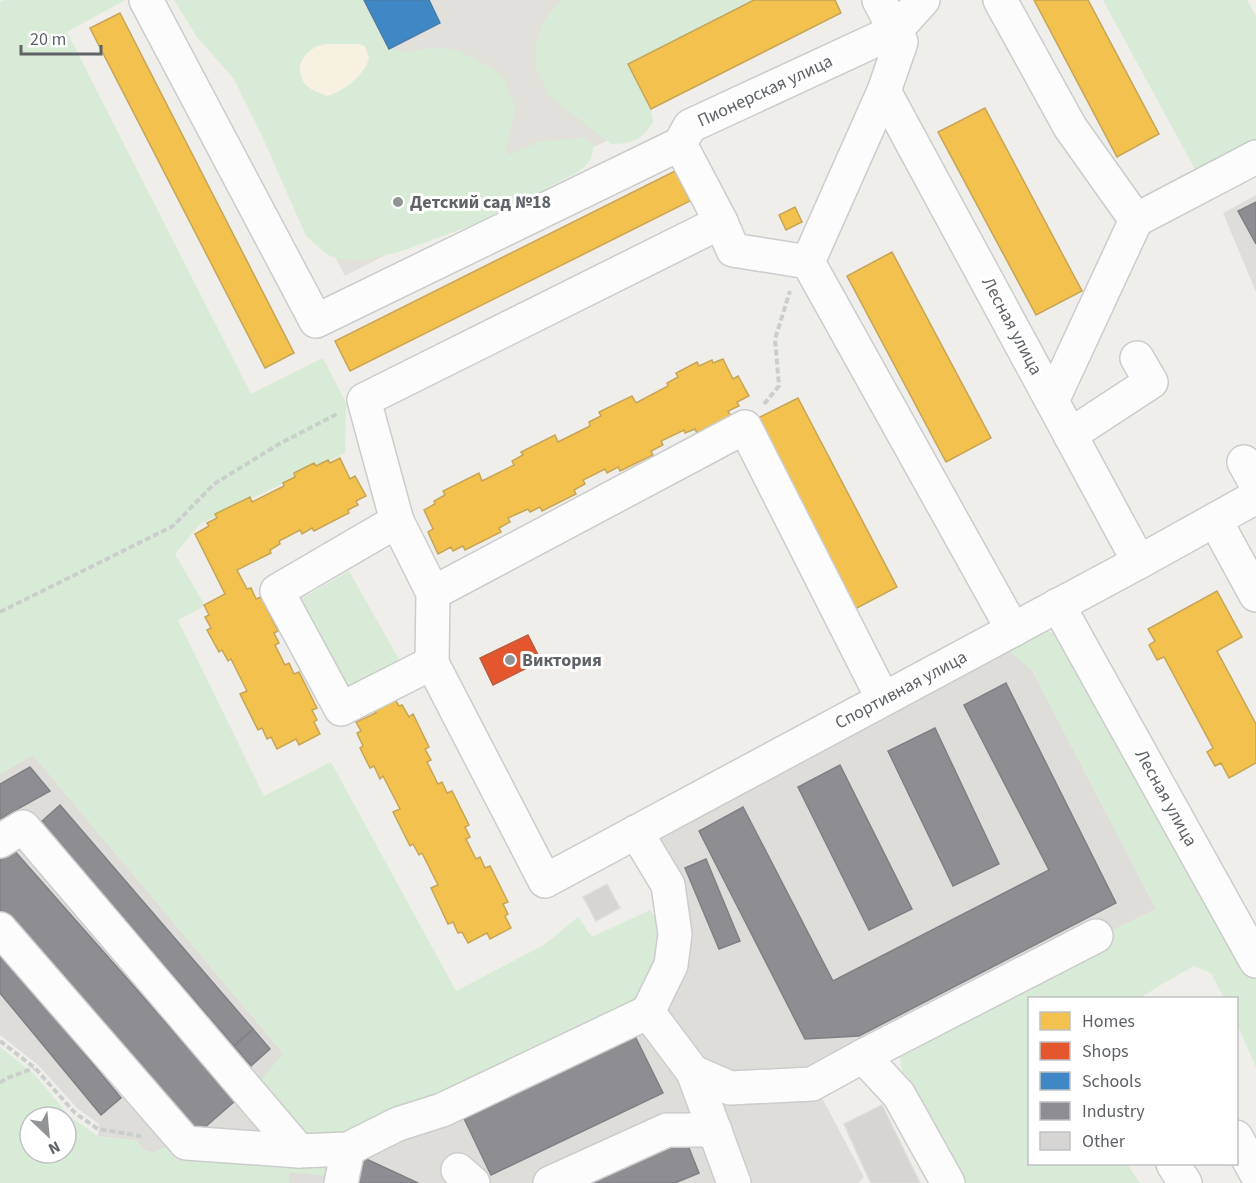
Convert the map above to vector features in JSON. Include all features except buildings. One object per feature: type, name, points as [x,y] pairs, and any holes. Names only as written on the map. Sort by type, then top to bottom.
[{"type":"street","name":"Пионерская улица","points":[[146,0],[316,321],[680,144],[690,126],[895,31],[923,0]]},
{"type":"street","points":[[808,262],[884,91],[901,42],[879,0]]},
{"type":"street","points":[[1000,0],[1070,127],[1136,220]]},
{"type":"street","name":"Лесная улица","points":[[884,91],[1139,562]]},
{"type":"street","points":[[680,144],[733,250],[808,262]]},
{"type":"street","points":[[1052,401],[1136,220],[1256,157]]},
{"type":"street","points":[[397,521],[277,591],[342,709],[432,663],[433,593],[397,521],[364,400],[721,222]]},
{"type":"street","points":[[808,262],[1013,630]]},
{"type":"street","points":[[1070,435],[1150,382],[1137,358]]},
{"type":"street","points":[[433,593],[745,427],[883,699]]},
{"type":"street","name":"Спортивная улица","points":[[432,663],[545,881],[1256,497]]},
{"type":"street","points":[[1215,520],[1256,595]]},
{"type":"street","name":"Лесная улица","points":[[1058,604],[1256,961]]},
{"type":"street","points":[[0,841],[23,826],[299,1150]]},
{"type":"street","points":[[0,929],[186,1143],[299,1150],[348,1149],[398,1124],[442,1110],[648,1012],[671,965],[675,934],[668,885],[636,832]]},
{"type":"street","points":[[693,1072],[730,1088],[812,1084],[1096,936]]},
{"type":"street","points":[[648,1012],[693,1072],[734,1183]]},
{"type":"street","points":[[863,1056],[899,1095],[948,1183]]},
{"type":"street","points":[[550,1183],[667,1130],[715,1130]]},
{"type":"street","points":[[1238,1141],[1256,1173]]},
{"type":"street","points":[[341,1183],[348,1149]]},
{"type":"street","points":[[1174,1165],[1185,1183]]},
{"type":"path","points":[[745,427],[779,386],[775,339],[787,296],[808,262]]},
{"type":"path","points":[[0,612],[173,526],[214,484],[279,444],[364,400]]},
{"type":"path","points":[[0,1041],[35,1068],[75,1113],[98,1129],[142,1136]]},
{"type":"path","points":[[0,1083],[35,1068]]},
{"type":"shaded area","name":"Детский сад №18","points":[[203,0],[630,0],[579,26],[631,128],[345,276]]},
{"type":"shaded area","points":[[1256,195],[1256,292],[1223,213]]},
{"type":"shaded area","points":[[1004,646],[1032,670],[1156,909],[978,997],[821,1096],[864,1177],[858,1183],[289,1183],[289,1171],[154,1153],[144,1150],[137,1141],[98,1136],[99,1124],[78,1109],[78,1105],[74,1105],[38,1065],[0,1035],[0,774],[33,755],[283,1053],[661,956],[658,884],[630,844]]},
{"type":"green space","points":[[4,0],[125,0],[67,32],[251,394],[323,358],[346,403],[345,453],[200,524],[175,554],[205,606],[178,620],[264,796],[331,762],[456,991],[544,945],[578,917],[592,937],[650,910],[665,929],[661,956],[639,1003],[490,1074],[333,1140],[308,1136],[259,1083],[283,1053],[33,755],[0,774],[0,2]]},
{"type":"green space","name":"Детский сад №18","points":[[174,0],[364,0],[389,49],[407,52],[432,48],[455,49],[495,70],[503,77],[515,106],[505,147],[509,155],[538,142],[584,138],[593,145],[592,154],[589,162],[576,173],[473,225],[396,253],[362,260],[339,259],[328,255],[306,236],[234,79],[197,37]],"holes":[[[353,44],[365,70],[354,80],[316,46]]]},
{"type":"green space","points":[[562,0],[754,0],[628,64],[651,109],[653,122],[636,140],[611,144],[548,95],[536,67],[535,46],[538,37],[545,19]]},
{"type":"green space","points":[[1103,0],[1247,0],[1256,16],[1256,142],[1197,173]]},
{"type":"green space","points":[[349,571],[400,661],[346,692],[295,602]]},
{"type":"green space","points":[[1034,627],[1052,632],[1073,650],[1256,980],[1256,1067],[1238,1026],[1238,997],[1223,997],[1211,973],[1194,966],[1142,997],[1028,997],[1028,1165],[1128,1165],[1140,1183],[965,1183],[903,1077],[900,1056],[978,997],[1156,909],[1032,670],[1004,646]]},
{"type":"green space","points":[[0,1047],[35,1075],[60,1105],[18,1105],[18,1165],[78,1165],[78,1122],[98,1136],[137,1141],[144,1150],[153,1153],[168,1145],[331,1162],[328,1176],[289,1172],[289,1183],[0,1183]]},
{"type":"sand","points":[[325,44],[359,44],[365,46],[369,58],[363,70],[352,82],[326,96],[305,84],[300,70],[307,53]]},
{"type":"place","name":"Детский сад №18","points":[[398,202]]},
{"type":"place","name":"Виктория","points":[[510,660]]}]
